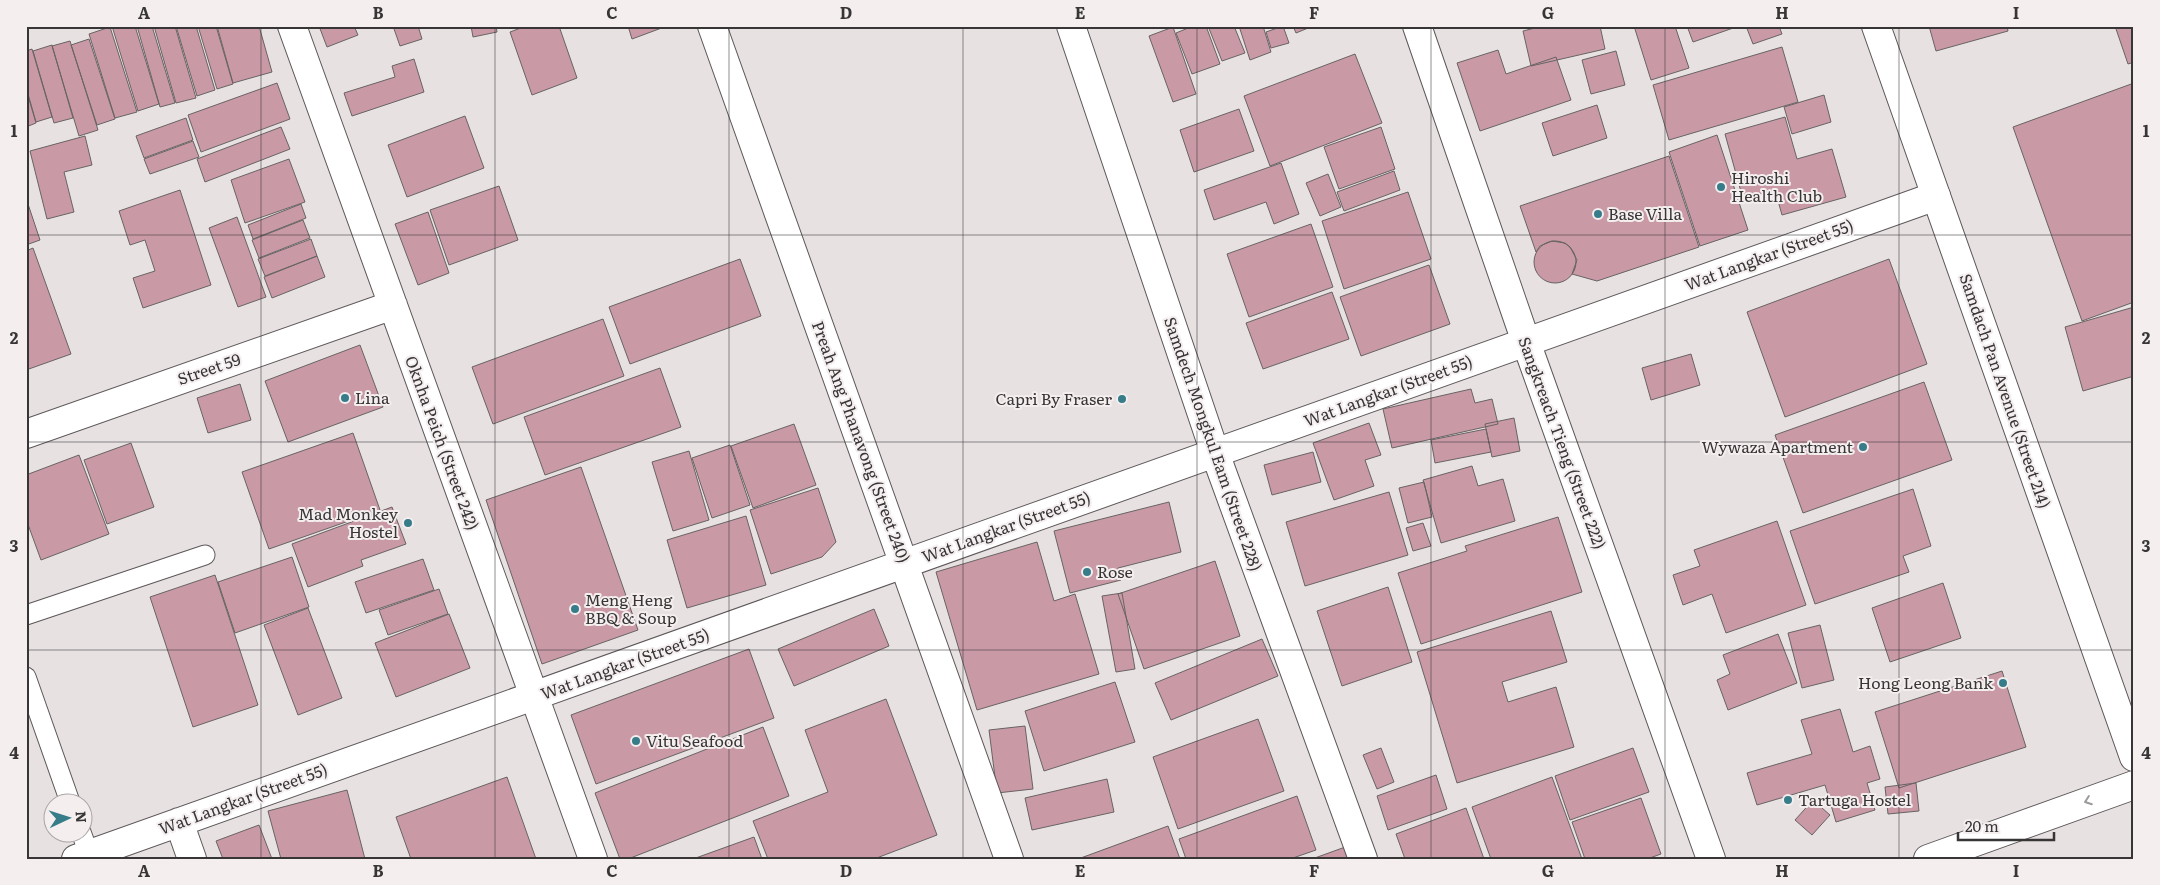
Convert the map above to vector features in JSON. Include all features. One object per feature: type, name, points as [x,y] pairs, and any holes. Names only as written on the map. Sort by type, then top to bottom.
[{"type":"street","name":"Oknha Peich (Street 242)","points":[[292,26],[593,859]]},
{"type":"street","name":"Preah Ang Phanavong (Street 240)","points":[[712,26],[1009,859]]},
{"type":"street","name":"Samdech Mongkul Eam (Street 228)","points":[[1070,26],[1215,453],[1362,859]]},
{"type":"street","name":"Sangkreach Tieng (Street 222)","points":[[1417,26],[1526,342],[1710,859]]},
{"type":"street","name":"Samdach Pan Avenue (Street 214)","points":[[1876,26],[2134,757]]},
{"type":"street","name":"Wat Langkar (Street 55)","points":[[82,849],[179,822],[1936,196]]},
{"type":"street","name":"Street 59","points":[[26,434],[392,305]]},
{"type":"street","points":[[1928,859],[2134,785]]},
{"type":"street","points":[[179,822],[192,859]]},
{"type":"lane","points":[[26,615],[205,556]]},
{"type":"lane","points":[[26,677],[66,792]]},
{"type":"building","points":[[112,26],[135,26],[159,104],[138,111]]},
{"type":"building","points":[[137,26],[152,26],[175,103],[160,107]]},
{"type":"building","points":[[154,26],[175,26],[196,98],[176,103]]},
{"type":"building","points":[[176,26],[196,26],[215,90],[197,96]]},
{"type":"building","points":[[198,26],[216,26],[233,84],[217,89]]},
{"type":"building","points":[[217,26],[259,26],[272,72],[233,83]]},
{"type":"building","points":[[319,26],[354,26],[358,35],[327,47]]},
{"type":"building","points":[[393,26],[418,26],[422,39],[400,46]]},
{"type":"building","points":[[471,26],[496,26],[497,32],[473,37]]},
{"type":"building","points":[[526,26],[559,26],[577,78],[532,95],[510,32]]},
{"type":"building","points":[[628,26],[667,26],[632,39]]},
{"type":"building","points":[[1193,26],[1206,26],[1220,64],[1192,74],[1176,33]]},
{"type":"building","points":[[1208,26],[1234,26],[1245,53],[1222,61]]},
{"type":"building","points":[[1239,26],[1263,26],[1271,52],[1250,60]]},
{"type":"building","points":[[1283,26],[1289,43],[1271,48],[1266,32]]},
{"type":"building","points":[[1293,26],[1313,26],[1296,33]]},
{"type":"building","points":[[1543,26],[1600,26],[1605,49],[1531,66],[1523,31]]},
{"type":"building","points":[[1634,26],[1675,26],[1689,68],[1651,80]]},
{"type":"building","points":[[1687,26],[1739,26],[1693,42]]},
{"type":"building","points":[[1746,26],[1779,26],[1782,34],[1753,44]]},
{"type":"building","points":[[1929,26],[2007,26],[2008,31],[1936,51]]},
{"type":"building","points":[[2115,26],[2134,26],[2134,62],[2128,64]]},
{"type":"building","points":[[110,27],[137,112],[115,118],[89,34]]},
{"type":"building","points":[[1173,27],[1196,94],[1173,102],[1149,36]]},
{"type":"building","points":[[89,39],[115,119],[97,125],[71,45]]},
{"type":"building","points":[[70,41],[98,130],[79,136],[52,46]]},
{"type":"building","points":[[52,45],[73,118],[54,123],[33,51]]},
{"type":"building","points":[[1782,47],[1798,102],[1669,140],[1653,85]]},
{"type":"building","points":[[32,49],[52,117],[36,122],[26,87],[26,51]]},
{"type":"building","points":[[1498,50],[1506,74],[1556,57],[1571,100],[1480,131],[1457,63]]},
{"type":"building","points":[[1616,51],[1625,85],[1591,94],[1582,60]]},
{"type":"building","points":[[1355,54],[1382,123],[1270,166],[1244,96]]},
{"type":"building","points":[[414,59],[424,92],[352,116],[344,93],[395,77],[392,66]]},
{"type":"building","points":[[277,83],[290,119],[201,152],[188,115]]},
{"type":"building","points":[[2134,83],[2134,302],[2082,321],[2013,127]]},
{"type":"building","points":[[26,89],[36,123],[26,127]]},
{"type":"building","points":[[1824,95],[1831,122],[1792,134],[1784,107]]},
{"type":"building","points":[[1597,105],[1607,138],[1553,156],[1542,123]]},
{"type":"building","points":[[1239,109],[1254,151],[1194,172],[1180,130]]},
{"type":"building","points":[[465,116],[484,168],[407,197],[388,145]]},
{"type":"building","points":[[1785,117],[1797,159],[1832,149],[1846,197],[1782,215],[1775,190],[1743,199],[1725,134]]},
{"type":"building","points":[[186,118],[193,140],[144,158],[136,136]]},
{"type":"building","points":[[281,127],[290,149],[205,182],[197,159]]},
{"type":"building","points":[[1381,127],[1395,169],[1339,189],[1324,147]]},
{"type":"building","points":[[1717,135],[1748,230],[1700,246],[1669,152]]},
{"type":"building","points":[[85,136],[92,165],[64,172],[74,212],[47,219],[30,151]]},
{"type":"building","points":[[193,141],[199,157],[150,174],[144,159]]},
{"type":"building","points":[[1669,156],[1699,247],[1597,281],[1572,274],[1577,260],[1570,247],[1565,243],[1552,241],[1540,246],[1536,252],[1520,206]]},
{"type":"building","points":[[289,159],[305,202],[245,223],[231,180]]},
{"type":"building","points":[[1281,163],[1299,214],[1274,224],[1266,202],[1214,220],[1204,190]]},
{"type":"building","points":[[1394,171],[1400,190],[1344,211],[1337,192]]},
{"type":"building","points":[[1328,174],[1341,207],[1320,216],[1306,183]]},
{"type":"building","points":[[499,186],[518,240],[449,265],[430,210]]},
{"type":"building","points":[[180,190],[211,285],[143,308],[133,278],[155,271],[145,240],[130,245],[119,211]]},
{"type":"building","points":[[1408,192],[1431,259],[1344,289],[1322,221]]},
{"type":"building","points":[[26,198],[40,240],[26,245]]},
{"type":"building","points":[[301,204],[306,218],[253,239],[248,225]]},
{"type":"building","points":[[428,212],[449,273],[418,285],[395,224]]},
{"type":"building","points":[[237,217],[266,297],[238,307],[209,228]]},
{"type":"building","points":[[303,220],[310,238],[259,258],[252,240]]},
{"type":"building","points":[[1311,224],[1333,287],[1249,317],[1227,254]]},
{"type":"building","points":[[311,239],[317,256],[265,276],[258,259]]},
{"type":"building","points":[[1559,241],[1567,244],[1573,250],[1576,262],[1573,274],[1567,280],[1551,283],[1543,280],[1537,274],[1534,258],[1537,250],[1543,244]]},
{"type":"building","points":[[33,248],[71,354],[26,370],[26,251]]},
{"type":"building","points":[[317,256],[325,277],[272,298],[264,277]]},
{"type":"building","points":[[740,259],[761,316],[630,364],[609,307]]},
{"type":"building","points":[[1889,259],[1927,364],[1785,417],[1747,312]]},
{"type":"building","points":[[1429,265],[1450,324],[1361,356],[1340,297]]},
{"type":"building","points":[[1332,292],[1349,339],[1263,369],[1246,323]]},
{"type":"building","points":[[2134,307],[2134,376],[2083,391],[2065,327]]},
{"type":"building","points":[[603,319],[624,376],[493,424],[472,367]]},
{"type":"building","points":[[360,345],[383,407],[288,442],[265,381]]},
{"type":"building","points":[[1691,354],[1700,385],[1651,400],[1642,368]]},
{"type":"building","points":[[660,368],[681,427],[545,475],[524,417]]},
{"type":"building","name":"Wywaza Apartment","points":[[1924,382],[1952,460],[1803,513],[1775,435]]},
{"type":"building","points":[[240,384],[251,420],[208,433],[197,398]]},
{"type":"building","points":[[1471,389],[1475,403],[1492,399],[1498,424],[1392,448],[1383,409]]},
{"type":"building","points":[[1514,418],[1520,451],[1492,457],[1485,424]]},
{"type":"building","points":[[1369,423],[1381,455],[1365,460],[1374,486],[1334,500],[1313,443]]},
{"type":"building","points":[[794,424],[816,485],[753,508],[731,446]]},
{"type":"building","points":[[1486,429],[1491,452],[1435,463],[1431,440]]},
{"type":"building","points":[[353,433],[380,510],[269,549],[242,472]]},
{"type":"building","points":[[131,443],[154,507],[107,524],[84,460]]},
{"type":"building","points":[[730,445],[750,505],[712,518],[692,458]]},
{"type":"building","points":[[689,451],[709,520],[673,531],[652,462]]},
{"type":"building","points":[[1313,452],[1321,482],[1272,495],[1264,465]]},
{"type":"building","points":[[79,455],[109,534],[41,560],[26,519],[26,475]]},
{"type":"building","points":[[1472,466],[1478,486],[1503,479],[1515,521],[1441,543],[1423,480]]},
{"type":"building","points":[[581,467],[638,630],[542,664],[486,500]]},
{"type":"building","points":[[1424,482],[1432,517],[1408,523],[1399,488]]},
{"type":"building","points":[[818,488],[836,542],[822,557],[771,574],[750,510]]},
{"type":"building","points":[[1913,489],[1931,546],[1903,556],[1909,572],[1815,604],[1790,531]]},
{"type":"building","points":[[1389,492],[1408,555],[1305,586],[1286,522]]},
{"type":"building","points":[[1169,502],[1181,552],[1118,568],[1121,580],[1070,593],[1054,531]]},
{"type":"building","points":[[392,507],[406,544],[361,560],[363,566],[308,587],[292,544]]},
{"type":"building","points":[[746,516],[766,585],[687,608],[667,540]]},
{"type":"building","points":[[1558,517],[1582,592],[1421,644],[1398,573],[1467,551],[1465,546]]},
{"type":"building","points":[[1777,521],[1806,605],[1726,633],[1712,594],[1683,605],[1673,575],[1700,566],[1694,550]]},
{"type":"building","points":[[1423,523],[1431,546],[1413,551],[1406,528]]},
{"type":"building","points":[[1037,542],[1054,601],[1075,594],[1099,674],[977,710],[936,572]]},
{"type":"building","points":[[292,557],[309,607],[235,633],[218,582]]},
{"type":"building","points":[[423,559],[434,590],[366,613],[355,582]]},
{"type":"building","points":[[1215,561],[1240,636],[1144,669],[1118,594]]},
{"type":"building","points":[[215,575],[258,705],[193,727],[150,597]]},
{"type":"building","points":[[1943,583],[1961,638],[1890,662],[1872,608]]},
{"type":"building","points":[[1388,587],[1412,662],[1342,686],[1317,611]]},
{"type":"building","points":[[439,589],[448,614],[388,635],[379,610]]},
{"type":"building","points":[[1122,593],[1135,669],[1116,672],[1102,596]]},
{"type":"building","points":[[308,608],[342,698],[298,715],[264,625]]},
{"type":"building","points":[[874,609],[889,646],[794,686],[778,649]]},
{"type":"building","points":[[1551,611],[1567,662],[1502,682],[1508,702],[1556,687],[1574,747],[1457,783],[1417,652]]},
{"type":"building","points":[[449,614],[470,668],[396,697],[375,643]]},
{"type":"building","points":[[1820,625],[1834,680],[1802,688],[1788,633]]},
{"type":"building","points":[[1778,634],[1797,683],[1728,710],[1717,680],[1730,674],[1723,655]]},
{"type":"building","points":[[1262,639],[1278,676],[1171,720],[1155,683]]},
{"type":"building","points":[[749,649],[774,718],[596,784],[571,715]]},
{"type":"building","points":[[2002,671],[2026,747],[1899,788],[1875,712]]},
{"type":"building","points":[[1115,682],[1135,742],[1044,771],[1025,711]]},
{"type":"building","points":[[886,699],[937,835],[874,859],[768,859],[753,821],[828,792],[805,730]]},
{"type":"building","points":[[1840,709],[1853,752],[1870,746],[1880,779],[1867,783],[1875,810],[1836,822],[1825,785],[1757,805],[1747,773],[1812,754],[1801,720]]},
{"type":"building","points":[[1258,719],[1284,791],[1178,829],[1153,757]]},
{"type":"building","points":[[1025,726],[1033,789],[997,793],[989,730]]},
{"type":"building","points":[[763,727],[789,796],[628,859],[620,859],[595,793]]},
{"type":"building","points":[[1381,748],[1394,782],[1377,789],[1363,755]]},
{"type":"building","points":[[1633,748],[1649,792],[1570,820],[1555,776]]},
{"type":"building","points":[[1436,775],[1447,809],[1388,830],[1377,796]]},
{"type":"building","points":[[507,777],[536,859],[411,859],[396,817]]},
{"type":"building","points":[[1552,777],[1582,859],[1491,859],[1472,807]]},
{"type":"building","points":[[1107,779],[1114,812],[1032,830],[1025,798]]},
{"type":"building","points":[[1916,783],[1919,811],[1888,814],[1885,787]]},
{"type":"building","points":[[347,790],[365,859],[281,859],[268,811]]},
{"type":"building","points":[[1297,796],[1316,850],[1290,859],[1186,859],[1179,839]]},
{"type":"building","points":[[1641,798],[1661,854],[1647,859],[1585,859],[1572,822]]},
{"type":"building","points":[[1813,800],[1830,815],[1812,835],[1795,820]]},
{"type":"building","points":[[1466,808],[1484,859],[1405,859],[1396,834]]},
{"type":"building","points":[[259,825],[272,859],[223,859],[216,841]]},
{"type":"building","points":[[1168,826],[1180,859],[1078,859]]},
{"type":"building","points":[[754,837],[762,859],[693,859]]},
{"type":"building","points":[[1348,846],[1353,859],[1312,859]]},
{"type":"place","name":"Hiroshi Health Club","points":[[1721,187]]},
{"type":"place","name":"Base Villa","points":[[1598,214]]},
{"type":"place","name":"Lina","points":[[345,398]]},
{"type":"place","name":"Capri By Fraser","points":[[1122,399]]},
{"type":"place","name":"Wywaza Apartment","points":[[1863,447]]},
{"type":"place","name":"Mad Monkey Hostel","points":[[408,523]]},
{"type":"place","name":"Rose","points":[[1087,572]]},
{"type":"place","name":"Meng Heng BBQ & Soup","points":[[575,609]]},
{"type":"place","name":"Hong Leong Bank","points":[[2003,683]]},
{"type":"place","name":"Vitu Seafood","points":[[636,741]]},
{"type":"place","name":"Tartuga Hostel","points":[[1788,800]]}]
